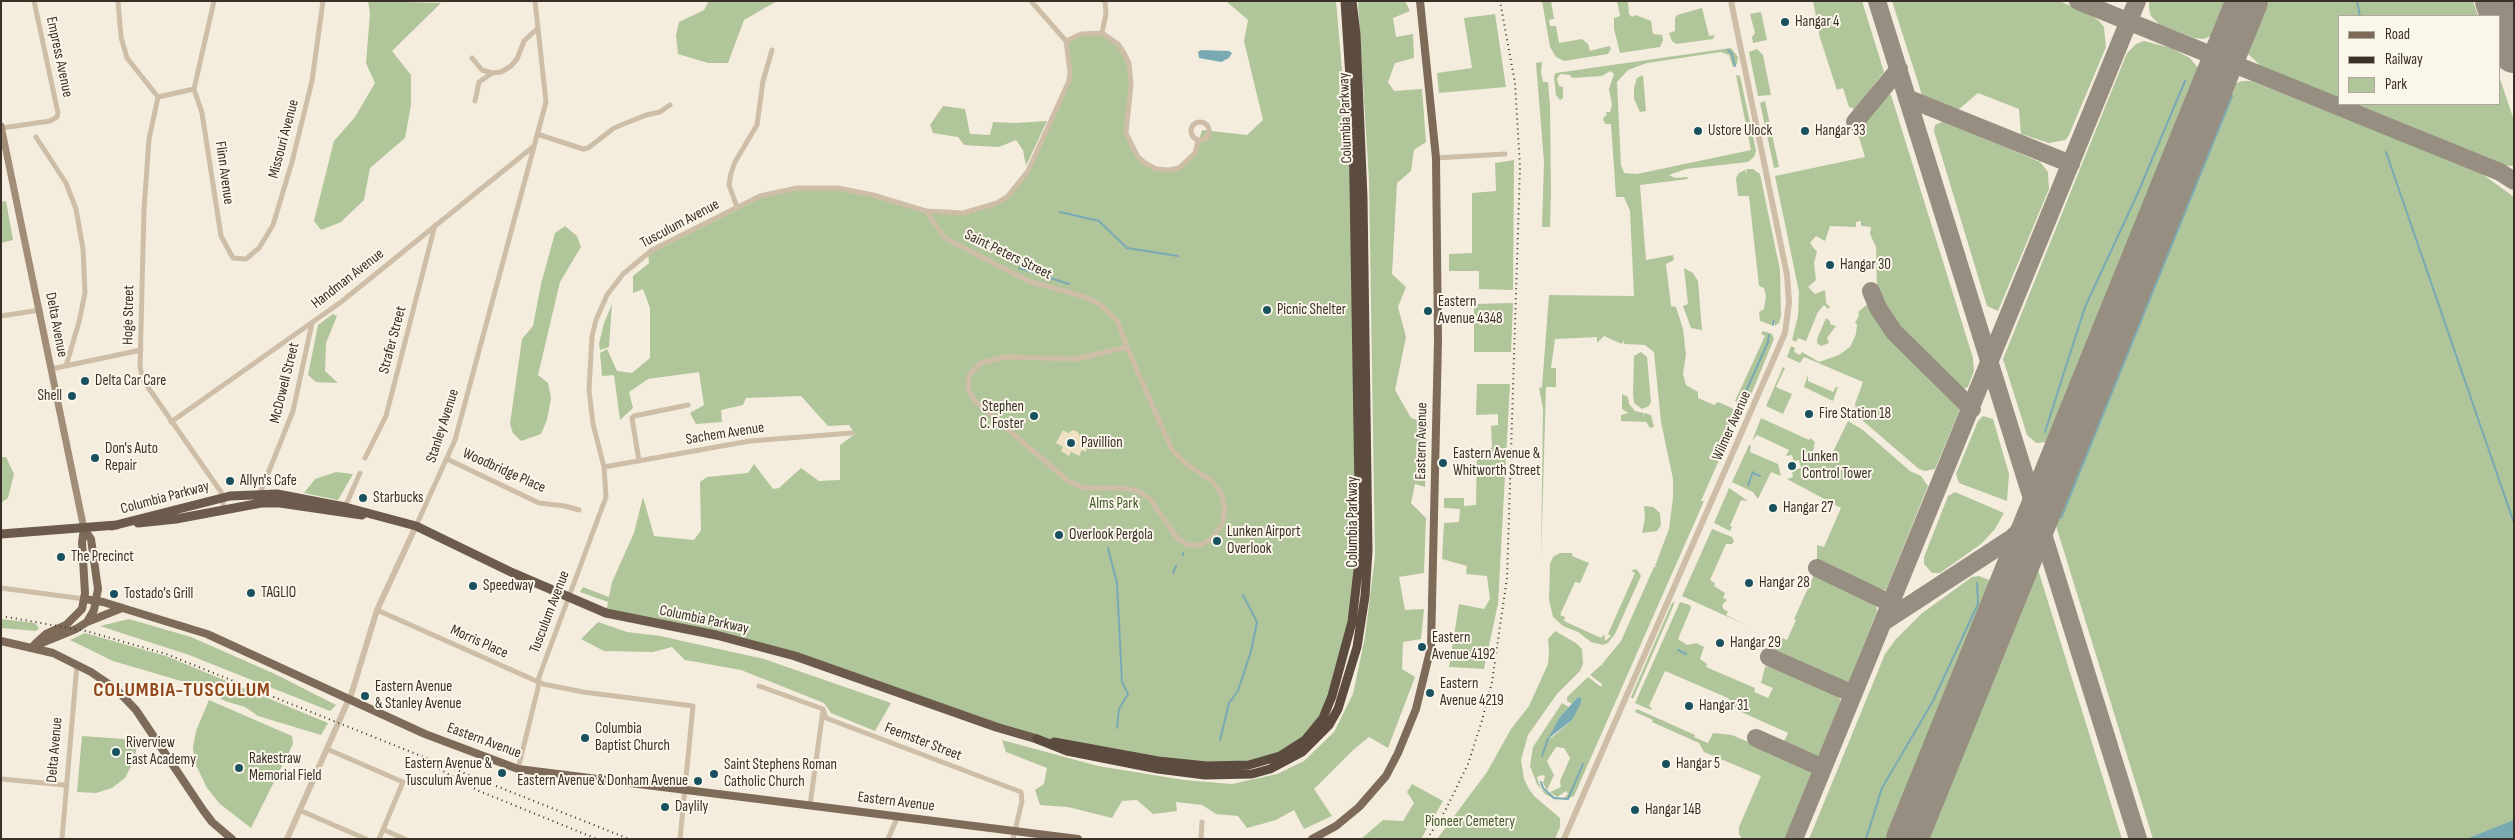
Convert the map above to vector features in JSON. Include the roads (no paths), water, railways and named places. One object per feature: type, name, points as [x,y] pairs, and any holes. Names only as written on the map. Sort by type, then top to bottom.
[{"type":"highway","name":"Columbia Parkway","points":[[1037,739],[1158,761],[1215,766],[1249,765],[1266,762],[1293,749],[1313,731],[1328,707],[1347,646],[1355,600],[1360,553],[1353,124],[1345,1]]},
{"type":"highway","name":"Columbia Parkway","points":[[112,526],[222,497],[260,493],[277,494],[345,507],[416,526],[569,598],[606,613],[716,635],[794,656],[1067,751],[1158,770],[1205,775],[1252,774],[1286,762],[1302,752],[1329,725],[1338,709],[1357,647],[1365,596],[1368,551],[1363,180],[1356,34],[1352,1]]},
{"type":"highway","points":[[165,520],[190,508],[220,502],[222,497]]},
{"type":"highway","name":"Columbia Parkway","points":[[1,534],[84,529],[165,520],[259,504],[280,503],[352,515],[372,515]]},
{"type":"main road","name":"Eastern Avenue","points":[[1312,839],[1348,817],[1381,783],[1408,731],[1428,664],[1431,646],[1438,342],[1436,158],[1420,1]]},
{"type":"main road","name":"Delta Avenue","points":[[2,127],[84,529],[90,539],[98,589],[96,601],[86,622]]},
{"type":"main road","name":"Delta Avenue","points":[[84,529],[82,542],[85,599]]},
{"type":"main road","name":"Eastern Avenue","points":[[85,599],[122,608],[207,634],[425,734],[518,770],[898,816],[1014,835],[1078,839]]},
{"type":"main road","points":[[31,647],[46,634],[72,620],[82,609],[85,599]]},
{"type":"main road","points":[[31,647],[122,608]]},
{"type":"main road","points":[[1,641],[54,653],[104,680],[126,699],[212,822],[232,839]]},
{"type":"street","name":"Empress Avenue","points":[[2,127],[50,121],[57,117],[58,109],[34,1]]},
{"type":"street","points":[[118,1],[121,37],[127,58],[158,97],[194,89],[214,1]]},
{"type":"street","name":"Missouri Avenue","points":[[233,258],[241,260],[252,254],[264,241],[273,224],[292,162],[310,91],[323,1]]},
{"type":"street","name":"Stanley Avenue","points":[[287,839],[348,699],[377,610],[455,440],[546,102],[535,1]]},
{"type":"street","points":[[1031,1],[1066,41],[1080,34],[1102,33],[1118,44],[1129,63],[1131,84],[1126,133],[1138,157],[1156,169],[1169,170],[1179,168],[1195,153],[1198,141]]},
{"type":"street","points":[[1102,33],[1106,14],[1105,1]]},
{"type":"street","name":"Wilmer Avenue","points":[[1564,839],[1785,333],[1789,302],[1787,275],[1731,1]]},
{"type":"street","points":[[475,101],[479,82],[511,66],[517,59],[528,36],[538,28]]},
{"type":"street","name":"Tusculum Avenue","points":[[518,770],[539,682],[606,497],[604,467],[592,424],[589,390],[592,336],[600,309],[616,283],[648,253],[760,196],[780,191],[815,187],[857,191],[926,211],[975,212],[997,204],[1023,180],[1069,81],[1071,64],[1066,41]]},
{"type":"street","points":[[737,207],[729,185],[731,173],[734,162],[757,125],[763,81],[772,50]]},
{"type":"street","points":[[472,58],[477,67],[492,74]]},
{"type":"street","name":"Flinn Avenue","points":[[194,89],[202,113],[221,236],[233,258]]},
{"type":"street","name":"Hoge Street","points":[[158,97],[149,139],[146,182],[140,367],[143,380],[222,497],[224,509]]},
{"type":"street","points":[[537,134],[588,148],[614,128],[646,115],[660,112],[670,105]]},
{"type":"street","points":[[36,137],[66,183],[76,209],[82,249],[85,292],[66,366]]},
{"type":"street","name":"Handman Avenue","points":[[171,422],[312,323],[534,146]]},
{"type":"street","points":[[1436,158],[1505,154]]},
{"type":"street","name":"Saint Peters Street","points":[[926,211],[927,216],[945,238],[1028,282],[1085,297],[1101,305],[1118,322],[1172,450],[1185,463],[1212,481],[1222,495],[1225,510],[1222,525],[1210,540],[1200,545],[1188,545],[1178,540],[1150,500],[1138,491],[1122,488],[1084,488],[1068,481],[975,401],[968,390],[970,375],[981,363],[1004,357],[1076,359],[1127,347]]},
{"type":"street","name":"Strafer Street","points":[[365,458],[386,416],[435,225]]},
{"type":"street","points":[[1,316],[40,310]]},
{"type":"street","name":"McDowell Street","points":[[259,504],[260,493],[293,411],[312,323]]},
{"type":"street","points":[[51,369],[141,350]]},
{"type":"street","points":[[639,461],[632,418],[688,405]]},
{"type":"street","name":"Sachem Avenue","points":[[604,467],[750,441],[852,434]]},
{"type":"street","name":"Woodbridge Place","points":[[447,459],[539,504],[565,506],[579,510]]},
{"type":"street","points":[[345,507],[360,473]]},
{"type":"street","points":[[1,588],[85,599]]},
{"type":"street","name":"Morris Place","points":[[377,610],[539,682],[583,692],[693,706],[684,789]]},
{"type":"street","name":"Delta Avenue","points":[[62,839],[65,785],[77,664]]},
{"type":"street","name":"Feemster Street","points":[[759,686],[823,710],[826,718],[1020,792],[1022,801],[1014,835]]},
{"type":"street","points":[[810,805],[823,710]]},
{"type":"street","points":[[327,749],[403,782],[379,839]]},
{"type":"street","points":[[1,779],[65,785]]},
{"type":"street","points":[[680,838],[684,789]]},
{"type":"street","points":[[299,810],[366,839]]},
{"type":"street","points":[[888,839],[898,816]]},
{"type":"street","points":[[1201,839],[1202,822]]},
{"type":"street","points":[[384,830],[405,839]]},
{"type":"water","points":[[1201,50],[1229,51],[1232,53],[1229,58],[1221,62],[1199,58],[1198,52]]},
{"type":"water","points":[[1578,697],[1581,698],[1581,703],[1572,720],[1548,739],[1559,718]]},
{"type":"water","points":[[2514,820],[2514,839],[2466,839]]},
{"type":"waterway","points":[[2357,1],[2360,15]]},
{"type":"waterway","points":[[1728,50],[1732,54],[1735,66]]},
{"type":"waterway","points":[[2045,432],[2085,307],[2137,195],[2185,81]]},
{"type":"waterway","points":[[2061,518],[2232,96]]},
{"type":"waterway","points":[[2386,152],[2514,523]]},
{"type":"waterway","points":[[1060,212],[1099,221],[1127,248],[1178,256]]},
{"type":"waterway","points":[[1019,268],[1069,284]]},
{"type":"waterway","points":[[1773,325],[1774,321]]},
{"type":"waterway","points":[[1742,400],[1768,342],[1769,335]]},
{"type":"waterway","points":[[1748,485],[1753,472]]},
{"type":"waterway","points":[[1753,473],[1760,476]]},
{"type":"waterway","points":[[1108,548],[1117,583],[1122,682],[1128,694],[1119,709],[1117,728]]},
{"type":"waterway","points":[[1173,573],[1176,566]]},
{"type":"waterway","points":[[1866,839],[1882,788],[1933,701],[1978,604],[1977,583]]},
{"type":"waterway","points":[[1220,740],[1229,703],[1238,691],[1251,651],[1257,622],[1243,595]]},
{"type":"waterway","points":[[1678,650],[1686,654]]},
{"type":"waterway","points":[[1542,756],[1548,739]]},
{"type":"waterway","points":[[1541,782],[1543,788],[1554,798],[1568,799],[1583,764]]},
{"type":"railway","points":[[1427,839],[1445,811],[1468,764],[1481,724],[1492,682],[1507,578],[1520,167],[1515,83],[1500,1]]},
{"type":"railway","points":[[1,616],[86,631],[166,654],[629,839]]},
{"type":"railway","points":[[439,769],[479,791],[597,839]]},
{"type":"place","name":"Hangar 4","points":[[1785,22]]},
{"type":"place","name":"Ustore Ulock","points":[[1698,131]]},
{"type":"place","name":"Hangar 33","points":[[1805,131]]},
{"type":"place","name":"Hangar 30","points":[[1830,265]]},
{"type":"place","name":"Picnic Shelter","points":[[1267,310]]},
{"type":"place","name":"Eastern Avenue 4348","points":[[1428,311]]},
{"type":"place","name":"Delta Car Care","points":[[85,381]]},
{"type":"place","name":"Shell","points":[[72,396]]},
{"type":"place","name":"Fire Station 18","points":[[1809,414]]},
{"type":"place","name":"Stephen C. Foster","points":[[1034,416]]},
{"type":"place","name":"Pavillion","points":[[1071,443]]},
{"type":"place","name":"Don's Auto Repair","points":[[95,458]]},
{"type":"place","name":"Eastern Avenue & Whitworth Street","points":[[1443,463]]},
{"type":"place","name":"Lunken Control Tower","points":[[1792,466]]},
{"type":"place","name":"Allyn's Cafe","points":[[230,481]]},
{"type":"place","name":"Starbucks","points":[[363,498]]},
{"type":"place","name":"Hangar 27","points":[[1773,508]]},
{"type":"place","name":"Overlook Pergola","points":[[1059,535]]},
{"type":"place","name":"Lunken Airport Overlook","points":[[1217,541]]},
{"type":"place","name":"The Precinct","points":[[61,557]]},
{"type":"place","name":"Hangar 28","points":[[1749,583]]},
{"type":"place","name":"Speedway","points":[[473,586]]},
{"type":"place","name":"TAGLIO","points":[[251,593]]},
{"type":"place","name":"Tostado’s Grill","points":[[114,594]]},
{"type":"place","name":"Hangar 29","points":[[1720,643]]},
{"type":"place","name":"Eastern Avenue 4192","points":[[1422,647]]},
{"type":"place","name":"Eastern Avenue 4219","points":[[1430,693]]},
{"type":"place","name":"Eastern Avenue & Stanley Avenue","points":[[365,696]]},
{"type":"place","name":"Hangar 31","points":[[1689,706]]},
{"type":"place","name":"Columbia Baptist Church","points":[[585,738]]},
{"type":"place","name":"Riverview East Academy","points":[[116,752]]},
{"type":"place","name":"Hangar 5","points":[[1666,764]]},
{"type":"place","name":"Rakestraw Memorial Field","points":[[239,768]]},
{"type":"place","name":"Eastern Avenue & Tusculum Avenue","points":[[502,773]]},
{"type":"place","name":"Saint Stephens Roman Catholic Church","points":[[714,774]]},
{"type":"place","name":"Eastern Avenue & Donham Avenue","points":[[698,781]]},
{"type":"place","name":"Daylily","points":[[665,807]]},
{"type":"place","name":"Hangar 14B","points":[[1635,810]]},
{"type":"district","name":"COLUMBIA-TUSCULUM","points":[[182,691]]},
{"type":"park label","name":"Alms Park","points":[[1114,504]]},
{"type":"park label","name":"Pioneer Cemetery","points":[[1470,822]]}]
